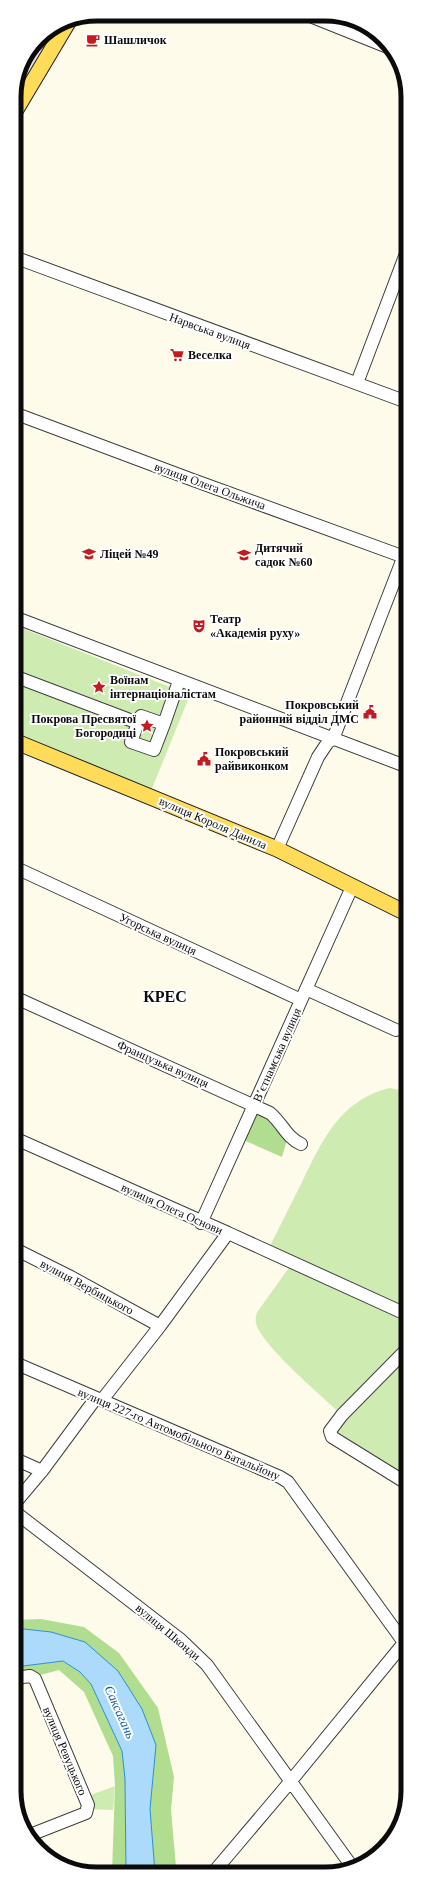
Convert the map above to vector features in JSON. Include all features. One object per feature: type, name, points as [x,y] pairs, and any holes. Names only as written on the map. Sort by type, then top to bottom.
[{"type":"main road","points":[[21,100],[64,28]]},
{"type":"main road","name":"вулиця Короля Данила","points":[[21,744],[277,849],[401,911]]},
{"type":"street","points":[[322,21],[378,43]]},
{"type":"street","name":"Нарвська вулиця","points":[[21,260],[401,400]]},
{"type":"street","points":[[357,383],[401,267]]},
{"type":"street","name":"вулиця Олега Ольжича","points":[[21,416],[193,480],[401,552]]},
{"type":"street","points":[[277,849],[318,757],[328,742],[333,740],[401,567]]},
{"type":"street","points":[[21,620],[333,740],[401,764]]},
{"type":"street","points":[[21,679],[138,723]]},
{"type":"street","points":[[164,724],[141,716],[131,742],[154,750],[164,724],[180,681]]},
{"type":"street","name":"Угорська вулиця","points":[[21,870],[304,994],[396,1030]]},
{"type":"street","name":"Вʼєтнамська вулиця","points":[[201,1223],[352,887]]},
{"type":"street","name":"Французька вулиця","points":[[21,1000],[270,1114],[281,1123],[288,1136],[301,1144]]},
{"type":"street","name":"вулиця Олега Основи","points":[[21,1141],[201,1223],[228,1233],[160,1326],[21,1496]]},
{"type":"street","points":[[228,1233],[401,1312]]},
{"type":"street","name":"вулиця Вербицького","points":[[21,1252],[69,1276],[160,1326]]},
{"type":"street","points":[[401,1355],[342,1415],[330,1432],[332,1437],[401,1480]]},
{"type":"street","name":"вулиця 227-го Автомобільного Батальйону","points":[[21,1366],[280,1477],[288,1482],[401,1636]]},
{"type":"street","points":[[21,1462],[42,1471]]},
{"type":"street","name":"вулиця Шконди","points":[[21,1517],[194,1651],[207,1665],[349,1863]]},
{"type":"street","points":[[217,1867],[401,1649]]},
{"type":"street","name":"вулиця Ревуцького","points":[[21,1677],[33,1677],[88,1805],[86,1813],[34,1833]]},
{"type":"shaded area","points":[[58,32],[21,99],[24,77],[31,59],[43,43]]},
{"type":"green space","points":[[21,628],[190,695],[149,796],[21,744]]},
{"type":"green space","points":[[389,1088],[401,1090],[401,1480],[332,1437],[342,1415],[280,1357],[260,1332],[256,1323],[256,1315],[258,1311],[293,1262],[268,1250],[317,1153],[334,1125],[345,1113],[357,1102],[372,1094]]},
{"type":"green space","points":[[254,1106],[288,1136],[282,1157],[239,1138]]},
{"type":"green space","points":[[41,1619],[84,1627],[119,1653],[158,1708],[174,1777],[171,1810],[176,1867],[155,1867],[150,1809],[156,1745],[85,1642],[51,1632],[21,1629],[21,1620]]},
{"type":"green space","points":[[63,1661],[80,1672],[91,1684],[122,1751],[125,1779],[126,1867],[112,1867],[115,1786],[113,1756],[84,1692],[59,1670],[33,1677],[21,1678],[21,1666]]},
{"type":"green space","points":[[115,1786],[113,1810],[88,1809],[85,1797]]},
{"type":"water","name":"Саксагань","points":[[21,1629],[51,1632],[85,1642],[118,1671],[142,1709],[156,1745],[150,1809],[155,1867],[126,1867],[125,1779],[122,1751],[91,1684],[80,1672],[63,1661],[21,1666]]},
{"type":"place","name":"Шашличок","points":[[93,40]]},
{"type":"place","name":"Веселка","points":[[177,355]]},
{"type":"place","name":"Ліцей №49","points":[[89,554]]},
{"type":"place","name":"Дитячий садок №60","points":[[244,555]]},
{"type":"place","name":"Театр «Академія руху»","points":[[199,626]]},
{"type":"place","name":"Воїнам інтернаціоналістам","points":[[99,687]]},
{"type":"place","name":"Покровський районний відділ ДМС","points":[[370,712]]},
{"type":"place","name":"Покрова Пресвятої Богородиці","points":[[147,726]]},
{"type":"place","name":"Покровський райвиконком","points":[[204,759]]},
{"type":"district","name":"КРЕС","points":[[165,996]]}]
